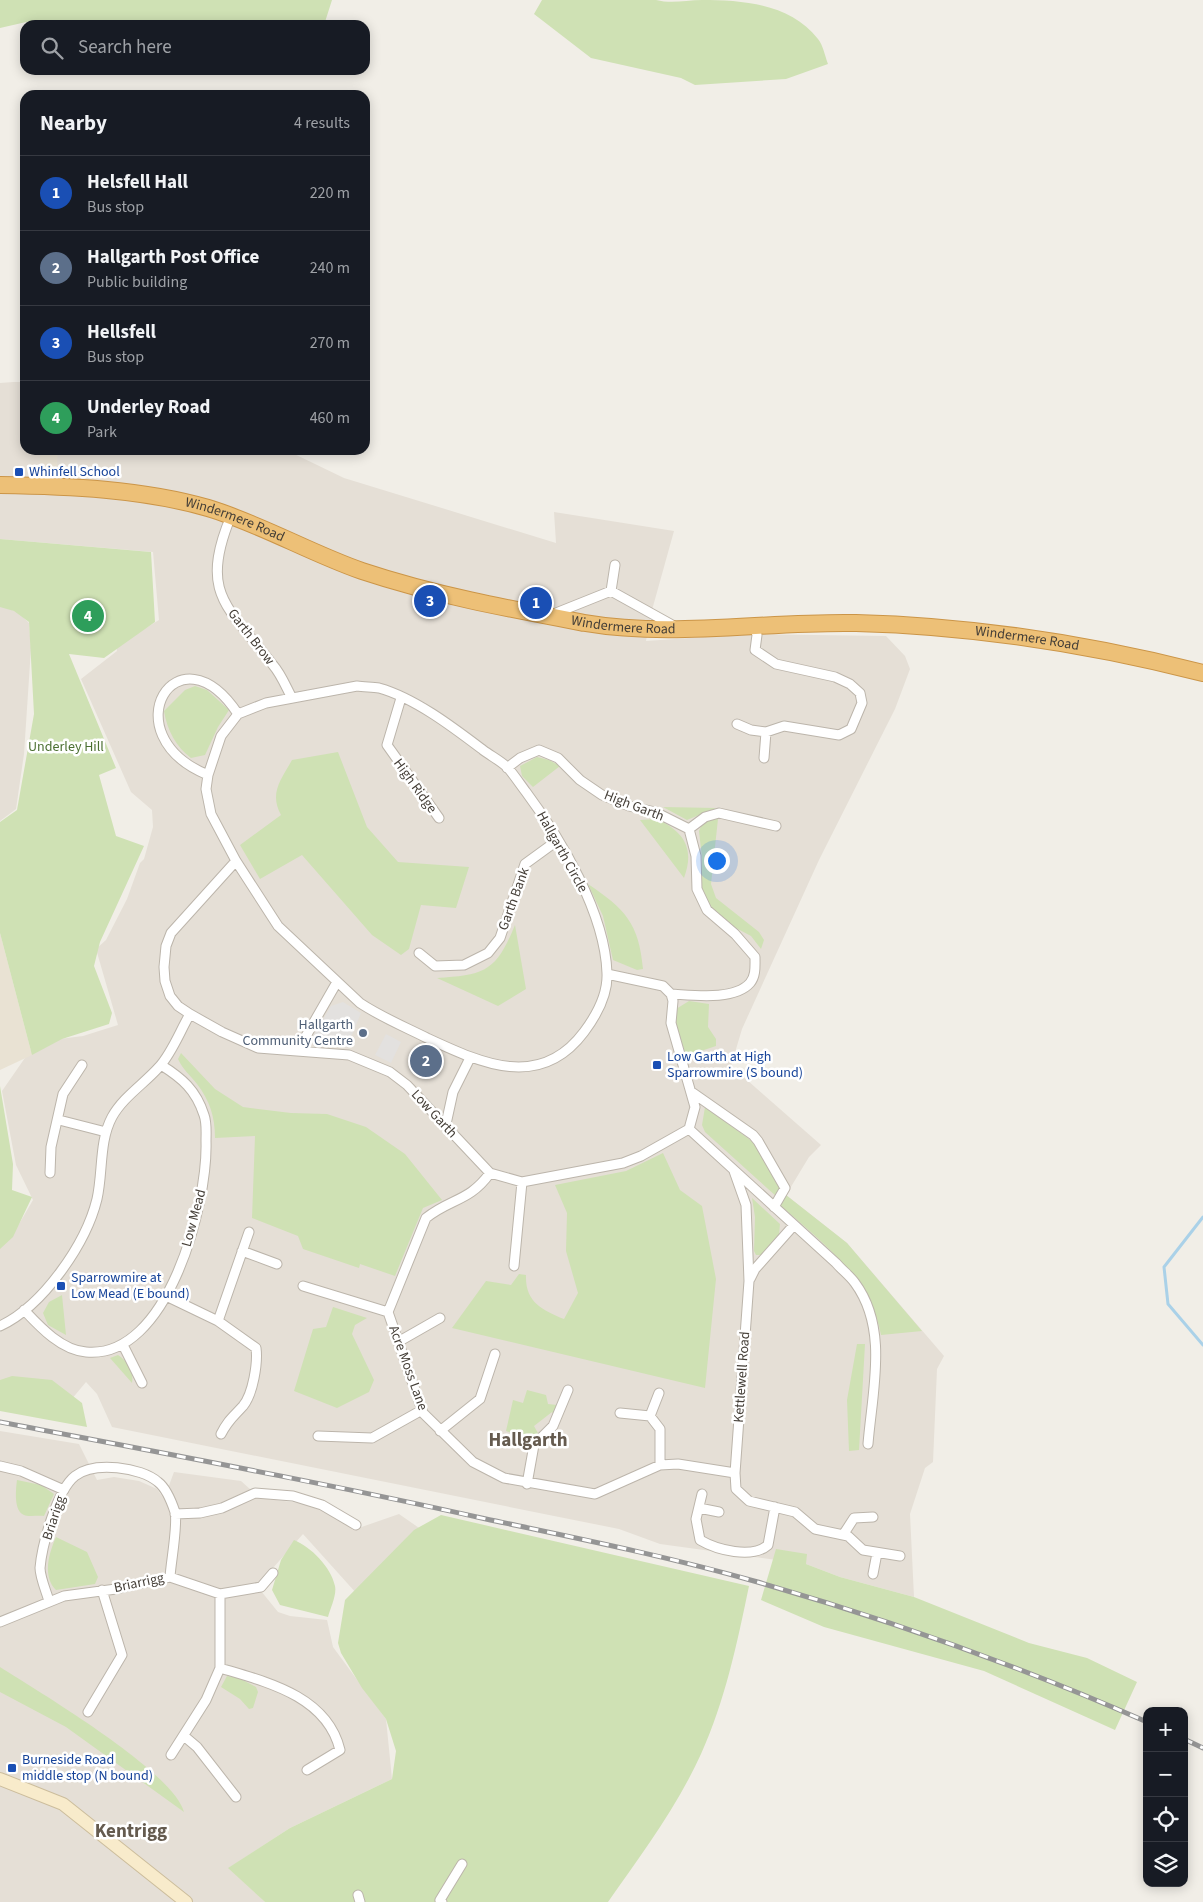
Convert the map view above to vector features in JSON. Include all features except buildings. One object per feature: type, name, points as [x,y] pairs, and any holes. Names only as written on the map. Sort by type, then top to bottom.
[{"type":"highway","name":"Windermere Road","points":[[0,485],[42,486],[150,496],[205,507],[361,570],[434,592],[550,616],[628,628],[854,623],[976,631],[1062,642],[1203,673]]},
{"type":"street","name":"Garth Brow","points":[[231,516],[225,532],[218,566],[217,581],[220,595],[234,618],[274,666],[292,698]]},
{"type":"street","points":[[611,591],[615,565]]},
{"type":"street","points":[[550,616],[611,591]]},
{"type":"street","points":[[611,591],[679,628]]},
{"type":"street","points":[[737,724],[751,730],[766,732],[784,726],[839,735],[851,728],[862,703],[860,693],[850,684],[835,677],[776,664],[755,650],[757,636],[754,626]]},
{"type":"street","points":[[208,775],[190,767],[171,750],[157,717],[161,699],[168,688],[177,681],[205,680],[228,699],[238,714]]},
{"type":"street","name":"Hallgarth Circle","points":[[357,686],[379,688],[448,724],[508,768],[558,840],[582,884],[599,927],[607,974],[603,996],[594,1019],[580,1038],[563,1053],[542,1063],[518,1068],[496,1066],[470,1058],[375,1013],[337,982],[278,926],[236,861],[210,814],[206,789],[208,775],[222,736],[238,714],[257,706],[292,698],[357,686]]},
{"type":"street","name":"High Ridge","points":[[401,698],[387,745],[439,818]]},
{"type":"street","points":[[764,758],[766,732]]},
{"type":"street","name":"High Garth","points":[[508,768],[520,758],[538,750],[558,758],[580,780],[602,795],[629,806],[655,812],[689,829]]},
{"type":"street","points":[[670,994],[704,996],[738,992],[750,983],[755,972],[755,957],[751,951],[706,910],[696,889],[696,856],[689,829],[705,817],[719,813],[776,826]]},
{"type":"street","name":"Garth Bank","points":[[419,953],[435,966],[464,965],[488,953],[500,938],[525,864],[558,840]]},
{"type":"street","name":"Low Garth","points":[[236,861],[180,921],[171,933],[166,946],[165,981],[170,996],[178,1006],[190,1014],[222,1032],[258,1048],[349,1055],[390,1072],[407,1085],[446,1124],[466,1149],[490,1173],[522,1182],[623,1163],[641,1156],[689,1129]]},
{"type":"street","points":[[607,974],[663,986],[670,994],[673,1001],[671,1023],[679,1055],[693,1093],[695,1107],[689,1129],[854,1282],[870,1312],[876,1344],[868,1444]]},
{"type":"street","points":[[298,1050],[337,982]]},
{"type":"street","points":[[0,1326],[24,1310],[56,1278],[82,1238],[96,1200],[106,1132],[112,1116],[122,1102],[161,1065],[190,1014]]},
{"type":"street","points":[[446,1124],[453,1092],[470,1058]]},
{"type":"street","points":[[50,1173],[50,1147],[63,1094],[82,1065]]},
{"type":"street","name":"Low Mead","points":[[24,1310],[41,1329],[55,1339],[85,1352],[104,1351],[123,1345],[141,1329],[166,1296],[188,1242],[199,1205],[207,1166],[205,1117],[196,1095],[182,1078],[161,1065]]},
{"type":"street","points":[[693,1093],[753,1134],[758,1141],[785,1188],[774,1207]]},
{"type":"street","points":[[58,1120],[106,1132]]},
{"type":"street","name":"Kettlewell Road","points":[[734,1171],[746,1205],[749,1282],[735,1473]]},
{"type":"street","name":"Acre Moss Lane","points":[[490,1173],[480,1187],[460,1200],[436,1209],[426,1218],[388,1312],[422,1410],[440,1431],[474,1462],[504,1478],[527,1484],[596,1494],[660,1465],[678,1464],[735,1473]]},
{"type":"street","points":[[514,1266],[522,1182]]},
{"type":"street","name":"Kettlewell Road","points":[[749,1282],[755,1270],[794,1225]]},
{"type":"street","points":[[218,1321],[249,1232]]},
{"type":"street","points":[[242,1251],[277,1264]]},
{"type":"street","points":[[303,1286],[388,1312]]},
{"type":"street","points":[[166,1296],[218,1321],[256,1348],[258,1363],[244,1404],[228,1420],[222,1434]]},
{"type":"street","points":[[398,1342],[440,1318]]},
{"type":"street","points":[[123,1345],[142,1383]]},
{"type":"street","points":[[440,1431],[480,1399],[495,1354]]},
{"type":"street","points":[[527,1484],[534,1445],[553,1426],[568,1390]]},
{"type":"street","points":[[650,1416],[659,1393]]},
{"type":"street","points":[[318,1436],[372,1438],[422,1410]]},
{"type":"street","points":[[620,1413],[650,1416],[660,1429],[660,1465]]},
{"type":"street","points":[[0,1466],[21,1471],[64,1490]]},
{"type":"street","name":"Briarigg","points":[[49,1601],[40,1569],[50,1525],[64,1490],[76,1475],[104,1466],[137,1472],[158,1482],[170,1499],[175,1514],[170,1577]]},
{"type":"street","points":[[735,1473],[736,1489],[739,1494],[749,1501],[795,1512],[815,1529],[848,1536],[863,1550],[900,1556]]},
{"type":"street","points":[[175,1514],[200,1513],[222,1508],[255,1494],[293,1496],[322,1505],[356,1525]]},
{"type":"street","points":[[702,1494],[696,1519],[700,1540],[712,1547],[751,1552],[761,1551],[768,1545],[775,1507]]},
{"type":"street","points":[[698,1508],[718,1512]]},
{"type":"street","points":[[843,1535],[854,1518],[873,1517]]},
{"type":"street","points":[[873,1574],[876,1553]]},
{"type":"street","name":"Briarrigg","points":[[0,1622],[49,1601],[170,1577],[220,1594],[261,1587],[273,1573]]},
{"type":"street","points":[[88,1712],[122,1655],[102,1590]]},
{"type":"street","points":[[171,1756],[206,1700],[220,1668],[220,1594]]},
{"type":"street","points":[[220,1668],[271,1683],[308,1702],[327,1720],[337,1735],[340,1750],[307,1770]]},
{"type":"street","points":[[184,1736],[197,1748],[236,1797]]},
{"type":"street","points":[[0,1779],[63,1804],[186,1902]]},
{"type":"street","points":[[442,1902],[440,1900],[462,1864]]},
{"type":"shaded area","points":[[20,382],[20,455],[296,455],[344,478],[556,543],[554,512],[674,531],[652,610],[646,641],[747,634],[886,636],[905,656],[910,669],[895,709],[819,860],[742,1029],[731,1066],[821,1145],[809,1157],[786,1195],[847,1243],[944,1356],[937,1369],[933,1462],[925,1468],[910,1514],[914,1597],[840,1577],[806,1564],[660,1544],[619,1529],[112,1427],[97,1394],[86,1382],[71,1400],[0,1399],[0,1248],[12,1236],[33,1200],[16,1165],[2,1091],[36,1042],[83,1036],[118,1025],[96,949],[106,940],[127,899],[140,863],[144,859],[153,827],[152,810],[131,792],[81,679],[117,651],[116,646],[159,620],[153,552],[0,539],[0,383]]},
{"type":"shaded area","points":[[40,455],[58,455],[56,479],[40,475]]},
{"type":"shaded area","points":[[0,605],[19,613],[29,623],[31,648],[24,754],[16,809],[0,821]]},
{"type":"shaded area","points":[[0,933],[32,1055],[0,1070]]},
{"type":"shaded area","points":[[343,1002],[361,1013],[347,1047],[314,1041],[312,1038],[331,1006]]},
{"type":"shaded area","points":[[386,1034],[401,1042],[391,1063],[375,1055]]},
{"type":"shaded area","points":[[0,1431],[79,1444],[97,1480],[114,1477],[139,1481],[157,1489],[164,1499],[174,1472],[241,1481],[260,1498],[316,1505],[329,1511],[353,1530],[399,1514],[422,1530],[357,1594],[303,1534],[257,1586],[278,1612],[290,1616],[327,1620],[333,1647],[386,1719],[392,1779],[290,1828],[229,1868],[265,1902],[0,1902]]},
{"type":"green space","points":[[0,0],[332,0],[326,20],[20,20],[20,23],[0,28]]},
{"type":"green space","points":[[542,0],[656,0],[673,2],[718,0],[765,6],[794,18],[807,27],[820,41],[828,64],[786,79],[695,85],[681,78],[591,58],[534,14]]},
{"type":"green space","name":"Underley Hill","points":[[0,539],[151,552],[155,622],[104,658],[69,654],[116,768],[99,775],[116,836],[144,846],[100,942],[94,966],[112,1013],[109,1024],[62,1039],[32,1055],[0,933],[0,822],[17,810],[34,714],[29,622],[14,611],[0,607]]},
{"type":"green space","points":[[195,686],[207,690],[229,710],[218,727],[205,755],[191,758],[173,738],[167,725],[164,711],[185,690]]},
{"type":"green space","points":[[338,752],[367,827],[398,862],[469,867],[456,908],[421,905],[409,949],[401,955],[372,935],[302,855],[260,879],[240,845],[281,815],[276,800],[276,793],[292,760]]},
{"type":"green space","points":[[537,757],[549,760],[560,766],[533,787],[522,776],[520,766]]},
{"type":"green space","points":[[663,807],[716,808],[687,820]]},
{"type":"green space","points":[[657,819],[674,829],[685,842],[688,858],[684,878],[640,820]]},
{"type":"green space","points":[[718,819],[711,884],[716,898],[759,932],[764,940],[761,949],[751,936],[734,927],[708,905],[701,887],[702,858],[699,831],[702,824]]},
{"type":"green space","points":[[588,884],[612,901],[634,928],[643,969],[637,970],[613,960],[603,916]]},
{"type":"green space","points":[[515,925],[526,989],[498,1006],[437,978],[467,975],[487,968],[502,952]]},
{"type":"green space","points":[[689,1001],[709,1004],[708,1027],[716,1039],[716,1046],[686,1056],[676,1024],[676,1009]]},
{"type":"green space","points":[[181,1053],[215,1089],[243,1107],[291,1113],[327,1114],[366,1127],[405,1154],[442,1200],[423,1208],[395,1276],[360,1264],[359,1268],[303,1249],[298,1236],[252,1218],[255,1136],[215,1138],[213,1116],[208,1103],[202,1090],[180,1063],[178,1059]]},
{"type":"green space","points":[[0,1086],[13,1164],[12,1190],[32,1197],[13,1237],[0,1249]]},
{"type":"green space","points":[[705,1107],[753,1142],[780,1183],[782,1189],[777,1197],[705,1132],[702,1125]]},
{"type":"green space","points":[[663,1153],[680,1190],[702,1206],[716,1279],[705,1388],[452,1328],[486,1281],[511,1285],[519,1274],[526,1275],[528,1292],[536,1304],[564,1319],[578,1293],[566,1251],[567,1213],[555,1185],[626,1171]]},
{"type":"green space","points":[[786,1195],[847,1243],[922,1331],[881,1335],[867,1296],[855,1278],[827,1247],[779,1204]]},
{"type":"green space","points":[[752,1198],[780,1224],[779,1235],[761,1255],[756,1255],[754,1251],[755,1217]]},
{"type":"green space","points":[[62,1295],[66,1335],[48,1325],[43,1313],[49,1302]]},
{"type":"green space","points":[[333,1307],[367,1318],[355,1325],[352,1334],[374,1380],[369,1392],[337,1408],[294,1391],[313,1329],[326,1327]]},
{"type":"green space","points":[[857,1344],[865,1344],[859,1450],[849,1451],[847,1400]]},
{"type":"green space","points":[[118,1355],[130,1367],[132,1383],[110,1358]]},
{"type":"green space","points":[[12,1376],[52,1380],[82,1403],[87,1427],[0,1411],[0,1380]]},
{"type":"green space","points":[[527,1390],[546,1395],[548,1404],[557,1405],[558,1408],[555,1417],[552,1412],[534,1426],[539,1435],[534,1441],[506,1431],[513,1400],[523,1403]]},
{"type":"green space","points":[[17,1480],[41,1485],[54,1494],[44,1516],[26,1516],[20,1513],[16,1499]]},
{"type":"green space","points":[[441,1515],[749,1586],[724,1693],[701,1754],[670,1812],[608,1902],[265,1902],[228,1868],[290,1828],[392,1779],[396,1751],[386,1719],[362,1688],[341,1653],[338,1643],[345,1600],[414,1530]]},
{"type":"green space","points":[[56,1537],[87,1552],[98,1577],[95,1584],[56,1590],[49,1578],[48,1564]]},
{"type":"green space","points":[[294,1540],[307,1547],[319,1558],[333,1579],[335,1594],[328,1617],[280,1605],[272,1590],[281,1560]]},
{"type":"green space","points":[[776,1549],[807,1554],[806,1564],[840,1577],[914,1597],[1029,1643],[1087,1658],[1137,1682],[1115,1730],[984,1671],[824,1627],[761,1600]]},
{"type":"green space","points":[[0,1667],[72,1713],[131,1755],[175,1795],[184,1812],[66,1727],[0,1692]]},
{"type":"green space","points":[[227,1676],[239,1678],[256,1687],[258,1692],[253,1708],[249,1709],[240,1699],[221,1687]]},
{"type":"waterway","points":[[1203,1217],[1164,1267],[1168,1304],[1203,1345]]},
{"type":"railway","points":[[0,1422],[365,1493],[688,1563],[854,1611],[953,1645],[1099,1701],[1143,1720]]},
{"type":"railway","points":[[1188,1741],[1203,1748]]},
{"type":"place","name":"Whinfell School","points":[[19,472]]},
{"type":"place","name":"Hellsfell","points":[[430,601]]},
{"type":"place","name":"Helsfell Hall","points":[[536,603]]},
{"type":"place","name":"Underley Road","points":[[88,616]]},
{"type":"place","name":"Hallgarth Community Centre","points":[[363,1033]]},
{"type":"place","name":"Hallgarth Post Office","points":[[426,1061]]},
{"type":"place","name":"Low Garth at High Sparrowmire (S bound)","points":[[657,1065]]},
{"type":"place","name":"Sparrowmire at Low Mead (E bound)","points":[[61,1286]]},
{"type":"place","name":"Burneside Road middle stop (N bound)","points":[[12,1768]]},
{"type":"district","name":"Hallgarth","points":[[528,1440]]},
{"type":"district","name":"Kentrigg","points":[[131,1831]]}]
